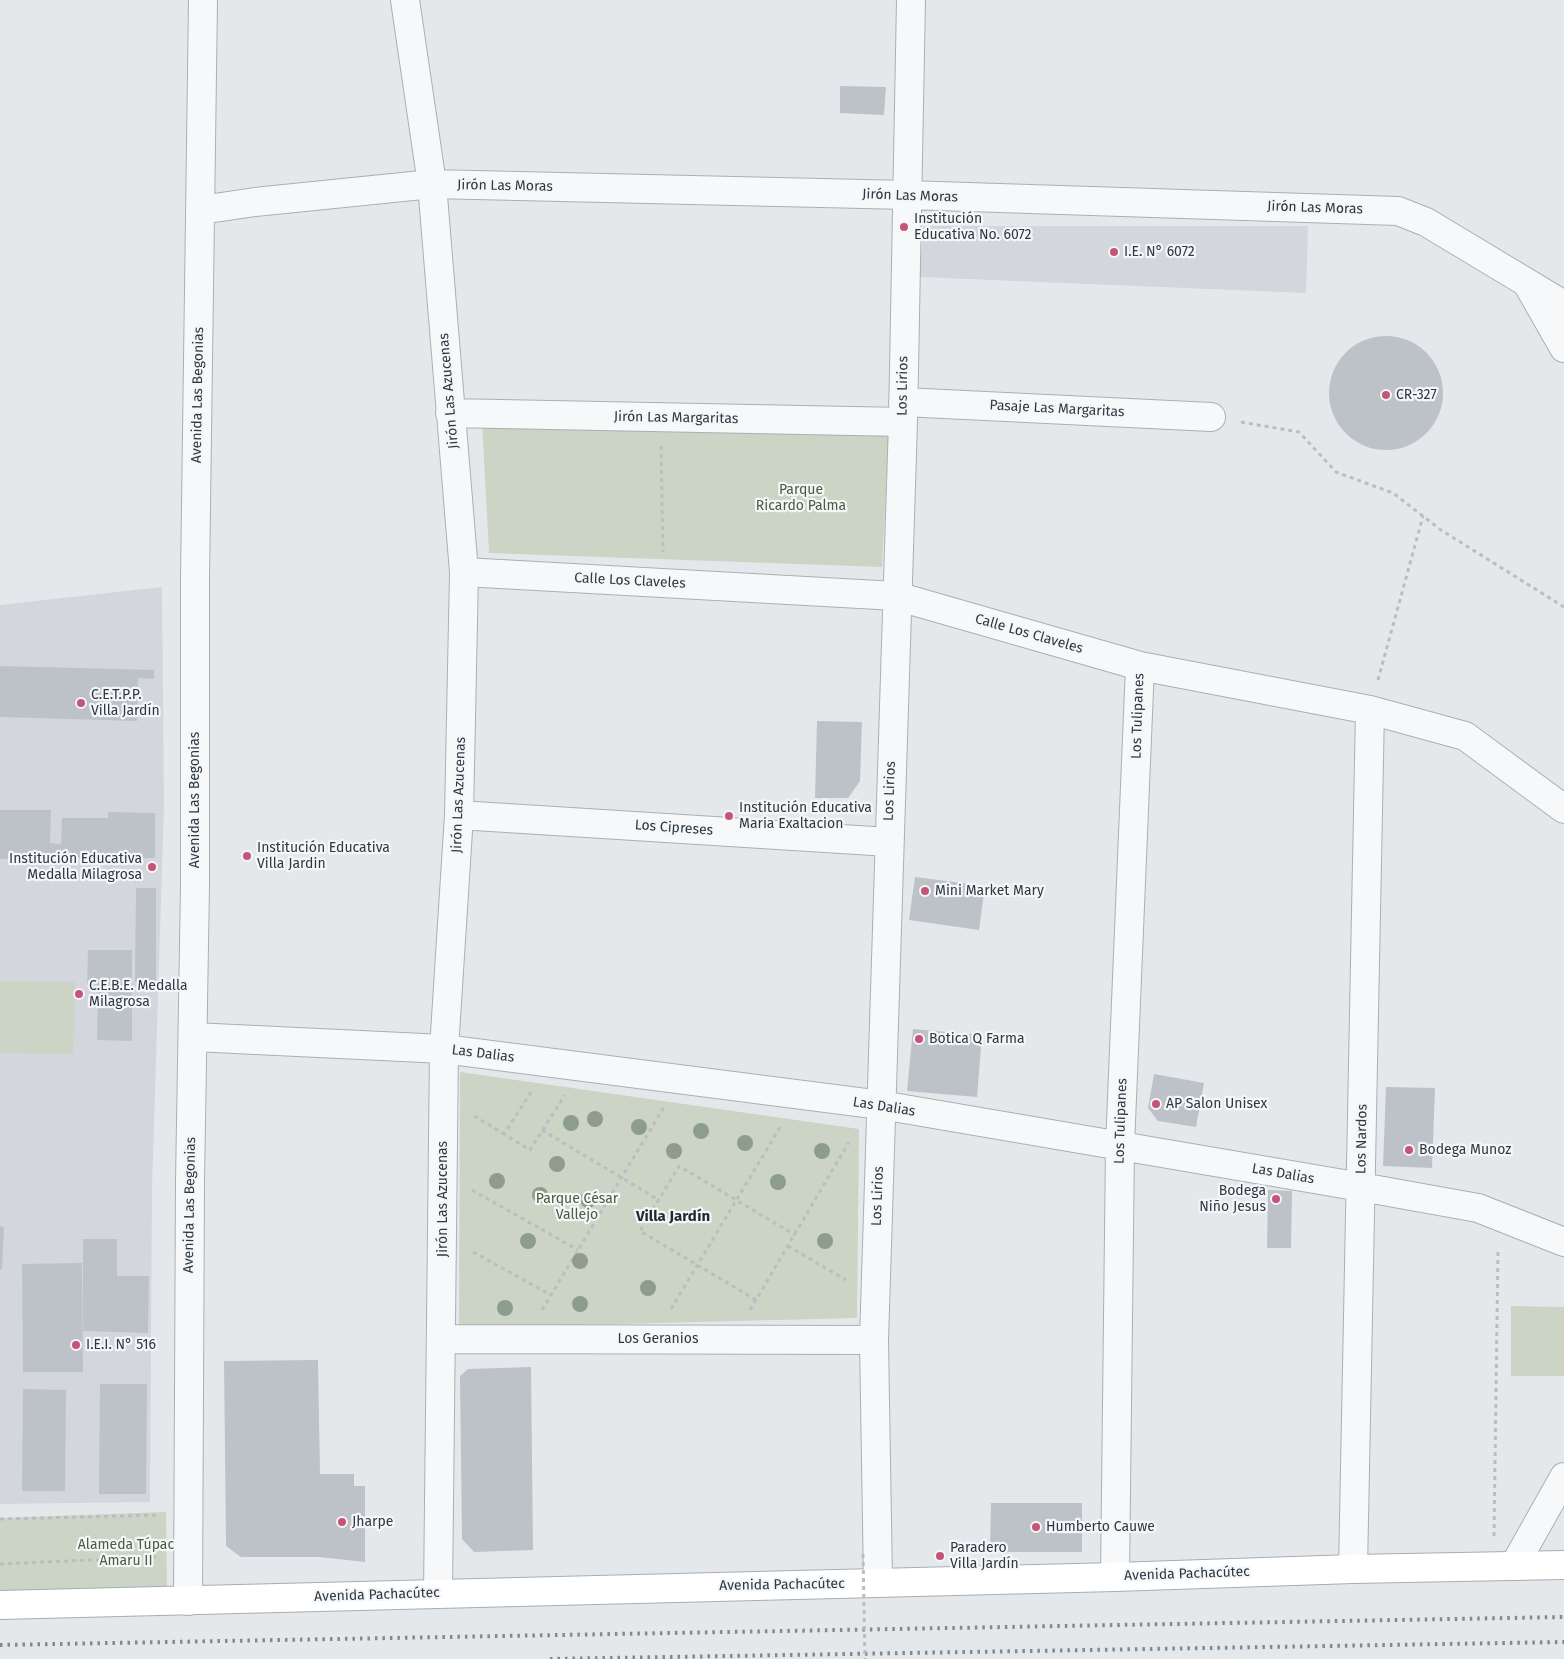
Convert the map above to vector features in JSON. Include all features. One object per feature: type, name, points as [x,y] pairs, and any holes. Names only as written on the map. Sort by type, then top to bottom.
[{"type":"main road","name":"Avenida Pachacútec","points":[[0,1605],[1564,1565]]},
{"type":"street","name":"Avenida Las Begonias","points":[[188,1601],[195,578],[203,0]]},
{"type":"street","name":"Jirón Las Azucenas","points":[[405,0],[432,184],[464,572],[460,815],[444,1049],[438,1593]]},
{"type":"street","name":"Los Lirios","points":[[878,1582],[874,1340],[903,412],[911,0]]},
{"type":"street","name":"Jirón Las Moras","points":[[201,210],[255,202],[432,184],[1398,211],[1426,222],[1525,280],[1564,348]]},
{"type":"street","points":[[1525,280],[1564,305]]},
{"type":"street","name":"Jirón Las Margaritas","points":[[450,413],[661,418],[903,412]]},
{"type":"street","name":"Pasaje Las Margaritas","points":[[903,412],[1211,417]]},
{"type":"street","name":"Calle Los Claveles","points":[[464,572],[896,596],[1140,666],[1370,710],[1465,736],[1564,809]]},
{"type":"street","name":"Los Tulipanes","points":[[1115,1576],[1120,1146],[1140,666]]},
{"type":"street","name":"Los Nardos","points":[[1353,1569],[1370,710]]},
{"type":"street","name":"Los Cipreses","points":[[460,815],[889,842]]},
{"type":"street","name":"Las Dalias","points":[[193,1037],[444,1049],[881,1106],[1478,1208],[1564,1242]]},
{"type":"street","name":"Los Geranios","points":[[442,1339],[874,1340]]},
{"type":"street","points":[[1504,1566],[1564,1477]]},
{"type":"path","points":[[1211,417],[1299,432],[1336,472],[1393,493],[1441,530],[1564,607]]},
{"type":"path","points":[[661,418],[664,583]]},
{"type":"path","points":[[1370,710],[1423,516]]},
{"type":"path","points":[[504,1134],[534,1086]]},
{"type":"path","points":[[471,1115],[530,1150],[568,1091],[562,1090]]},
{"type":"path","points":[[539,1315],[666,1105],[656,1103]]},
{"type":"path","points":[[670,1311],[784,1121],[774,1120]]},
{"type":"path","points":[[542,1130],[659,1200]]},
{"type":"path","points":[[746,1316],[850,1140]]},
{"type":"path","points":[[756,1300],[640,1231],[678,1166],[795,1234]]},
{"type":"path","points":[[471,1189],[578,1250]]},
{"type":"path","points":[[1498,1216],[1504,1566]]},
{"type":"path","points":[[788,1246],[853,1285]]},
{"type":"path","points":[[470,1251],[551,1295]]},
{"type":"path","points":[[0,1519],[165,1515]]},
{"type":"path","points":[[863,1554],[865,1659]]},
{"type":"path","points":[[0,1564],[165,1556]]},
{"type":"shaded area","name":"I.E. N° 6072","points":[[924,226],[1308,226],[1306,293],[919,277]]},
{"type":"shaded area","points":[[162,587],[164,806],[152,1188],[150,1502],[0,1504],[0,605]]},
{"type":"green space","name":"Parque Ricardo Palma","points":[[482,421],[889,435],[882,567],[489,553]]},
{"type":"green space","points":[[0,981],[75,982],[73,1054],[0,1053]]},
{"type":"green space","name":"Parque César Vallejo","points":[[460,1072],[859,1129],[857,1318],[459,1328]]},
{"type":"green space","points":[[1511,1306],[1564,1307],[1564,1376],[1511,1376]]},
{"type":"green space","name":"Alameda Túpac Amaru II","points":[[166,1512],[167,1593],[0,1596],[0,1518]]},
{"type":"building","points":[[840,86],[886,87],[884,115],[840,113]]},
{"type":"building","name":"CR-327","points":[[1386,336],[1408,340],[1426,353],[1439,371],[1443,393],[1439,415],[1426,433],[1408,446],[1386,450],[1364,446],[1346,433],[1333,415],[1329,393],[1333,371],[1346,353],[1364,340]]},
{"type":"building","points":[[0,666],[154,670],[154,679],[138,678],[137,721],[0,717]]},
{"type":"building","points":[[817,721],[862,722],[860,781],[848,798],[815,798]]},
{"type":"building","points":[[0,810],[51,810],[50,843],[61,844],[62,818],[108,818],[108,812],[155,813],[155,858],[0,859]]},
{"type":"building","points":[[915,877],[985,886],[979,930],[909,920]]},
{"type":"building","points":[[136,888],[156,888],[156,982],[135,982]]},
{"type":"building","points":[[88,950],[132,950],[132,1041],[97,1040],[98,985],[87,985]]},
{"type":"building","points":[[913,1029],[982,1035],[977,1097],[907,1091]]},
{"type":"building","points":[[1154,1074],[1204,1083],[1196,1127],[1158,1121],[1148,1108]]},
{"type":"building","points":[[1386,1087],[1435,1088],[1432,1168],[1383,1166]]},
{"type":"building","points":[[1268,1190],[1292,1191],[1291,1248],[1267,1248]]},
{"type":"building","points":[[0,1226],[4,1227],[2,1269],[0,1269]]},
{"type":"building","points":[[83,1239],[117,1239],[117,1276],[149,1276],[148,1333],[83,1331]]},
{"type":"building","points":[[82,1263],[83,1372],[23,1372],[22,1264]]},
{"type":"building","points":[[318,1360],[320,1474],[354,1474],[354,1486],[365,1486],[365,1562],[319,1557],[241,1557],[226,1546],[224,1361]]},
{"type":"building","points":[[531,1367],[533,1550],[474,1552],[462,1539],[460,1376],[468,1369]]},
{"type":"building","points":[[100,1384],[147,1384],[146,1494],[99,1494]]},
{"type":"building","points":[[23,1389],[66,1390],[65,1491],[22,1491]]},
{"type":"building","name":"Humberto Cauwe","points":[[991,1503],[1082,1503],[1082,1552],[990,1552]]},
{"type":"railway","points":[[0,1645],[1564,1617]]},
{"type":"railway","points":[[550,1659],[1564,1642]]},
{"type":"place","name":"Institución Educativa No. 6072","points":[[904,227]]},
{"type":"place","name":"I.E. N° 6072","points":[[1114,252]]},
{"type":"place","name":"CR-327","points":[[1386,395]]},
{"type":"place","name":"C.E.T.P.P. Villa Jardín","points":[[81,703]]},
{"type":"place","name":"Institución Educativa Maria Exaltacion","points":[[729,816]]},
{"type":"place","name":"Institución Educativa Villa Jardin","points":[[247,856]]},
{"type":"place","name":"Institución Educativa Medalla Milagrosa","points":[[152,867]]},
{"type":"place","name":"Mini Market Mary","points":[[925,891]]},
{"type":"place","name":"C.E.B.E. Medalla Milagrosa","points":[[79,994]]},
{"type":"place","name":"Botica Q Farma","points":[[919,1039]]},
{"type":"place","name":"AP Salon Unisex","points":[[1156,1104]]},
{"type":"place","name":"Bodega Munoz","points":[[1409,1150]]},
{"type":"place","name":"Bodega Niño Jesus","points":[[1276,1199]]},
{"type":"place","name":"I.E.I. N° 516","points":[[76,1345]]},
{"type":"place","name":"Jharpe","points":[[342,1522]]},
{"type":"place","name":"Humberto Cauwe","points":[[1036,1527]]},
{"type":"place","name":"Paradero Villa Jardín","points":[[940,1556]]},
{"type":"district","name":"Villa Jardín","points":[[673,1217]]}]
